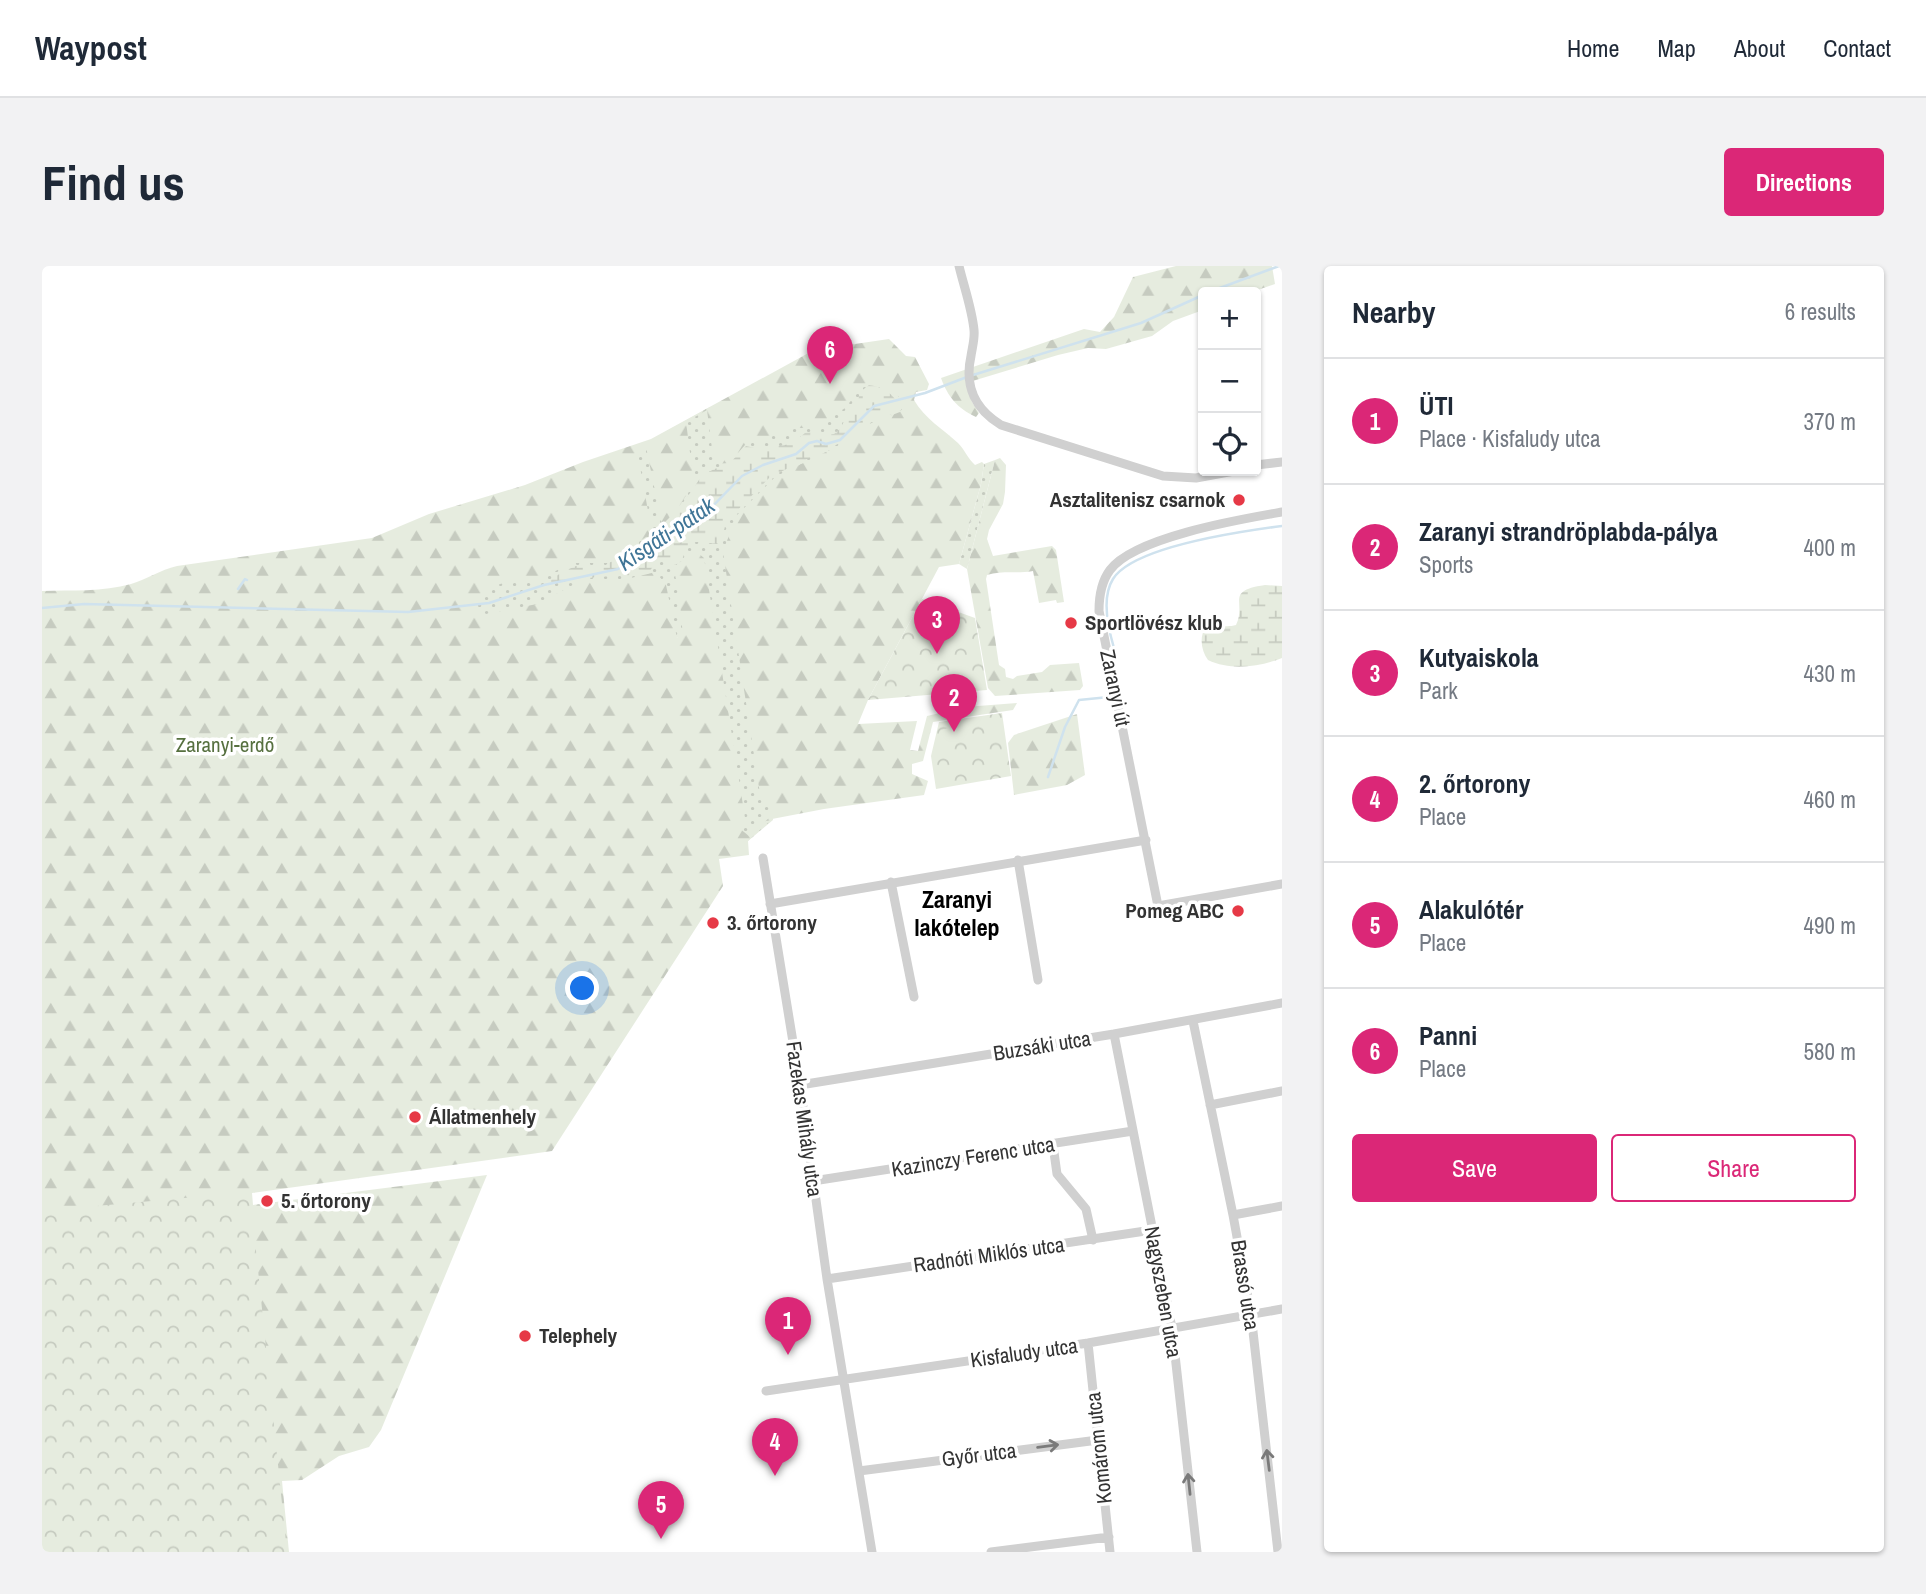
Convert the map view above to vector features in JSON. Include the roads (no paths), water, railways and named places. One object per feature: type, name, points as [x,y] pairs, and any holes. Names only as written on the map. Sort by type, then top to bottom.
[{"type":"street","points":[[959,266],[974,329],[970,383],[975,401],[985,415],[1001,425],[1035,437],[1163,476],[1207,476]]},
{"type":"street","points":[[1261,465],[1282,462]]},
{"type":"street","name":"Zaranyi út","points":[[1282,513],[1186,533],[1156,542],[1120,560],[1104,580],[1099,611],[1158,906],[1282,884]]},
{"type":"street","points":[[770,904],[1146,840]]},
{"type":"street","name":"Fazekas Mihály utca","points":[[763,858],[872,1552]]},
{"type":"street","points":[[1018,860],[1038,980]]},
{"type":"street","points":[[891,882],[914,998]]},
{"type":"street","name":"Buzsáki utca","points":[[800,1085],[1193,1021],[1282,1003]]},
{"type":"street","name":"Brassó utca","points":[[1193,1021],[1251,1314],[1278,1552]]},
{"type":"street","name":"Nagyszeben utca","points":[[1114,1034],[1172,1328],[1197,1552]]},
{"type":"street","points":[[1210,1105],[1282,1091]]},
{"type":"street","name":"Kazinczy Ferenc utca","points":[[813,1181],[1133,1132]]},
{"type":"street","points":[[1053,1145],[1057,1174],[1086,1209],[1093,1240]]},
{"type":"street","points":[[1233,1215],[1282,1206]]},
{"type":"street","name":"Radnóti Miklós utca","points":[[827,1279],[1152,1230]]},
{"type":"street","name":"Kisfaludy utca","points":[[765,1391],[1088,1343],[1282,1310]]},
{"type":"street","name":"Komárom utca","points":[[1088,1343],[1110,1552]]},
{"type":"street","name":"Győr utca","points":[[859,1471],[1098,1440]]},
{"type":"street","points":[[991,1552],[1108,1537]]},
{"type":"waterway","name":"Kisgáti-patak","points":[[1222,287],[1279,266]]},
{"type":"waterway","name":"Kisgáti-patak","points":[[973,375],[1141,323],[1198,297]]},
{"type":"waterway","name":"Kisgáti-patak","points":[[42,608],[84,604],[408,612],[489,603],[544,585],[618,569],[708,511],[742,476],[763,465],[796,454],[809,443],[817,441],[826,444],[840,440],[874,406],[925,393],[967,377]]},
{"type":"waterway","points":[[1114,648],[1108,622],[1107,595],[1113,579],[1125,567],[1166,549],[1191,542],[1282,526]]},
{"type":"waterway","points":[[238,589],[245,579],[247,580]]},
{"type":"waterway","points":[[1048,777],[1065,727],[1079,700],[1109,697]]},
{"type":"place","name":"Panni","points":[[830,384]]},
{"type":"place","name":"Asztalitenisz csarnok","points":[[1239,500]]},
{"type":"place","name":"Sportlövész klub","points":[[1071,623]]},
{"type":"place","name":"Kutyaiskola","points":[[937,654]]},
{"type":"place","name":"Zaranyi strandröplabda-pálya","points":[[954,732]]},
{"type":"place","name":"Pomeg ABC","points":[[1238,911]]},
{"type":"place","name":"3. őrtorony","points":[[713,923]]},
{"type":"place","name":"Állatmenhely","points":[[415,1117]]},
{"type":"place","name":"5. őrtorony","points":[[267,1201]]},
{"type":"place","name":"Telephely","points":[[525,1336]]},
{"type":"place","name":"ÜTI","points":[[788,1355]]},
{"type":"place","name":"2. őrtorony","points":[[775,1476]]},
{"type":"place","name":"Alakulótér","points":[[661,1539]]},
{"type":"district","name":"Zaranyi lakótelep","points":[[957,914]]},
{"type":"park label","name":"Zaranyi-erdő","points":[[225,745]]}]
